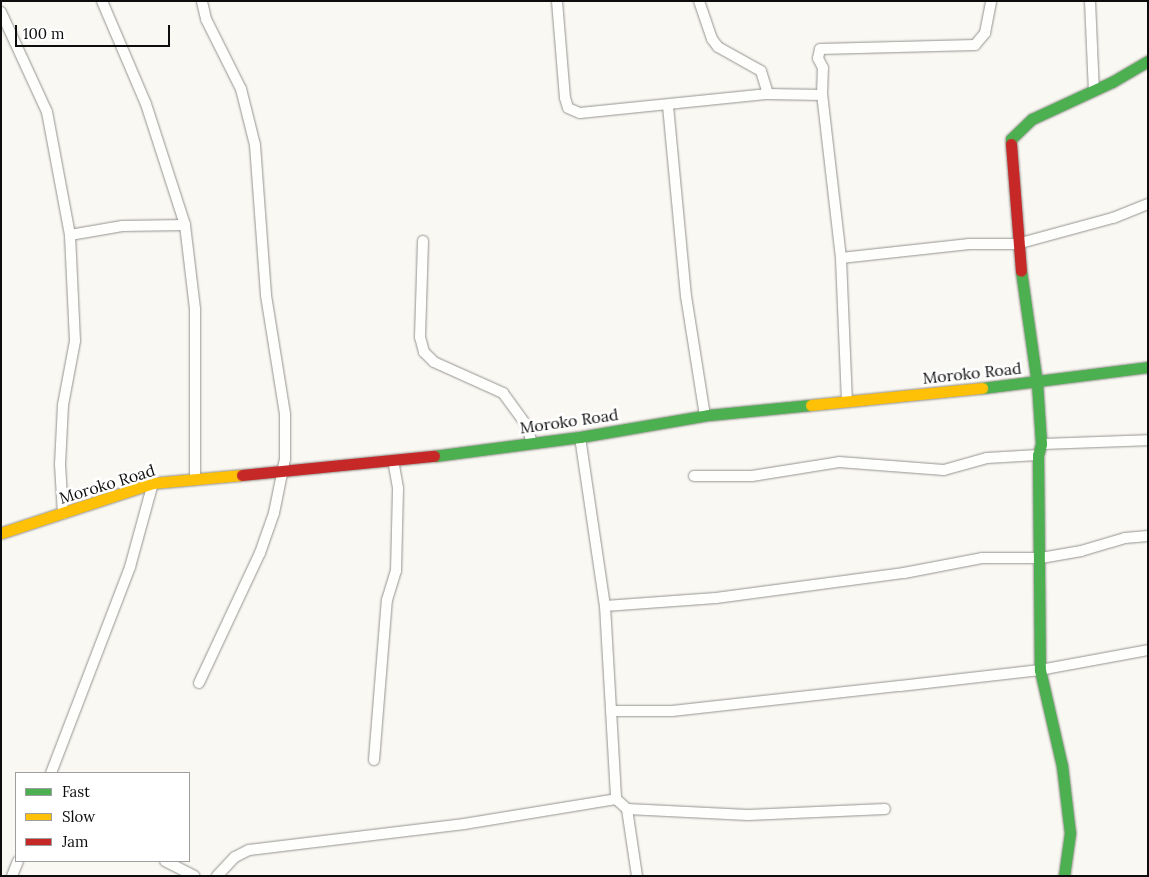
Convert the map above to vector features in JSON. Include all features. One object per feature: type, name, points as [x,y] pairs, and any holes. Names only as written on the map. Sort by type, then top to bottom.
[{"type":"street","points":[[102,1],[146,104],[185,225],[195,309],[195,479]]},
{"type":"street","points":[[199,683],[260,553],[274,514],[280,472],[285,459],[284,414],[266,295],[255,145],[241,89],[206,19],[202,1]]},
{"type":"street","points":[[557,1],[568,108],[580,112],[668,106],[768,94],[822,95]]},
{"type":"street","points":[[699,1],[712,39],[718,47],[761,71],[768,94]]},
{"type":"street","points":[[847,402],[841,258],[822,95],[820,49],[975,45],[985,33],[991,1]]},
{"type":"street","points":[[1090,1],[1094,90]]},
{"type":"street","points":[[1,12],[47,112],[70,235],[75,341],[63,405],[60,464],[63,514]]},
{"type":"street","points":[[1064,876],[1070,833],[1064,775],[1040,670],[1040,450],[1037,383],[1017,244],[1011,139],[1032,119],[1094,90],[1148,61]]},
{"type":"street","points":[[668,106],[686,296],[705,416]]},
{"type":"street","points":[[841,258],[969,244],[1017,244],[1113,218],[1148,204]]},
{"type":"street","points":[[70,235],[122,226],[185,225]]},
{"type":"street","points":[[423,241],[420,336],[424,352],[434,362],[503,393],[527,426],[532,443]]},
{"type":"street","name":"Moroko Road","points":[[1,533],[153,483],[239,473],[280,472],[393,461],[580,437],[705,416],[1037,383],[1148,367]]},
{"type":"street","points":[[580,437],[606,606],[616,799],[627,809],[637,876]]},
{"type":"street","points":[[694,476],[752,476],[839,462],[944,470],[987,458],[1040,450],[1148,440]]},
{"type":"street","points":[[374,760],[387,600],[396,571],[398,488],[393,461]]},
{"type":"street","points":[[51,772],[130,567],[153,483]]},
{"type":"street","points":[[606,606],[716,598],[904,573],[982,558],[1041,558],[1081,551],[1125,538],[1148,536]]},
{"type":"street","points":[[611,711],[672,711],[1040,670],[1148,650]]},
{"type":"street","points":[[217,876],[235,857],[249,850],[464,824],[616,799]]},
{"type":"street","points":[[627,809],[748,815],[885,809]]},
{"type":"street","points":[[12,876],[18,862]]},
{"type":"street","points":[[167,862],[194,876]]},
{"type":"traffic: fast","points":[[1011,144],[1011,139],[1032,119],[1112,82],[1148,61]]},
{"type":"traffic: fast","points":[[1021,271],[1037,383],[1041,444],[1038,455],[1040,670],[1062,766],[1070,833],[1064,876]]},
{"type":"traffic: fast","points":[[982,388],[1148,367]]},
{"type":"traffic: fast","points":[[434,456],[580,437],[709,415],[811,405]]},
{"type":"traffic: slow","points":[[811,405],[982,388]]},
{"type":"traffic: slow","points":[[1,533],[153,483],[242,475]]},
{"type":"traffic: jam","points":[[1011,144],[1021,271]]},
{"type":"traffic: jam","points":[[242,475],[434,456]]}]
